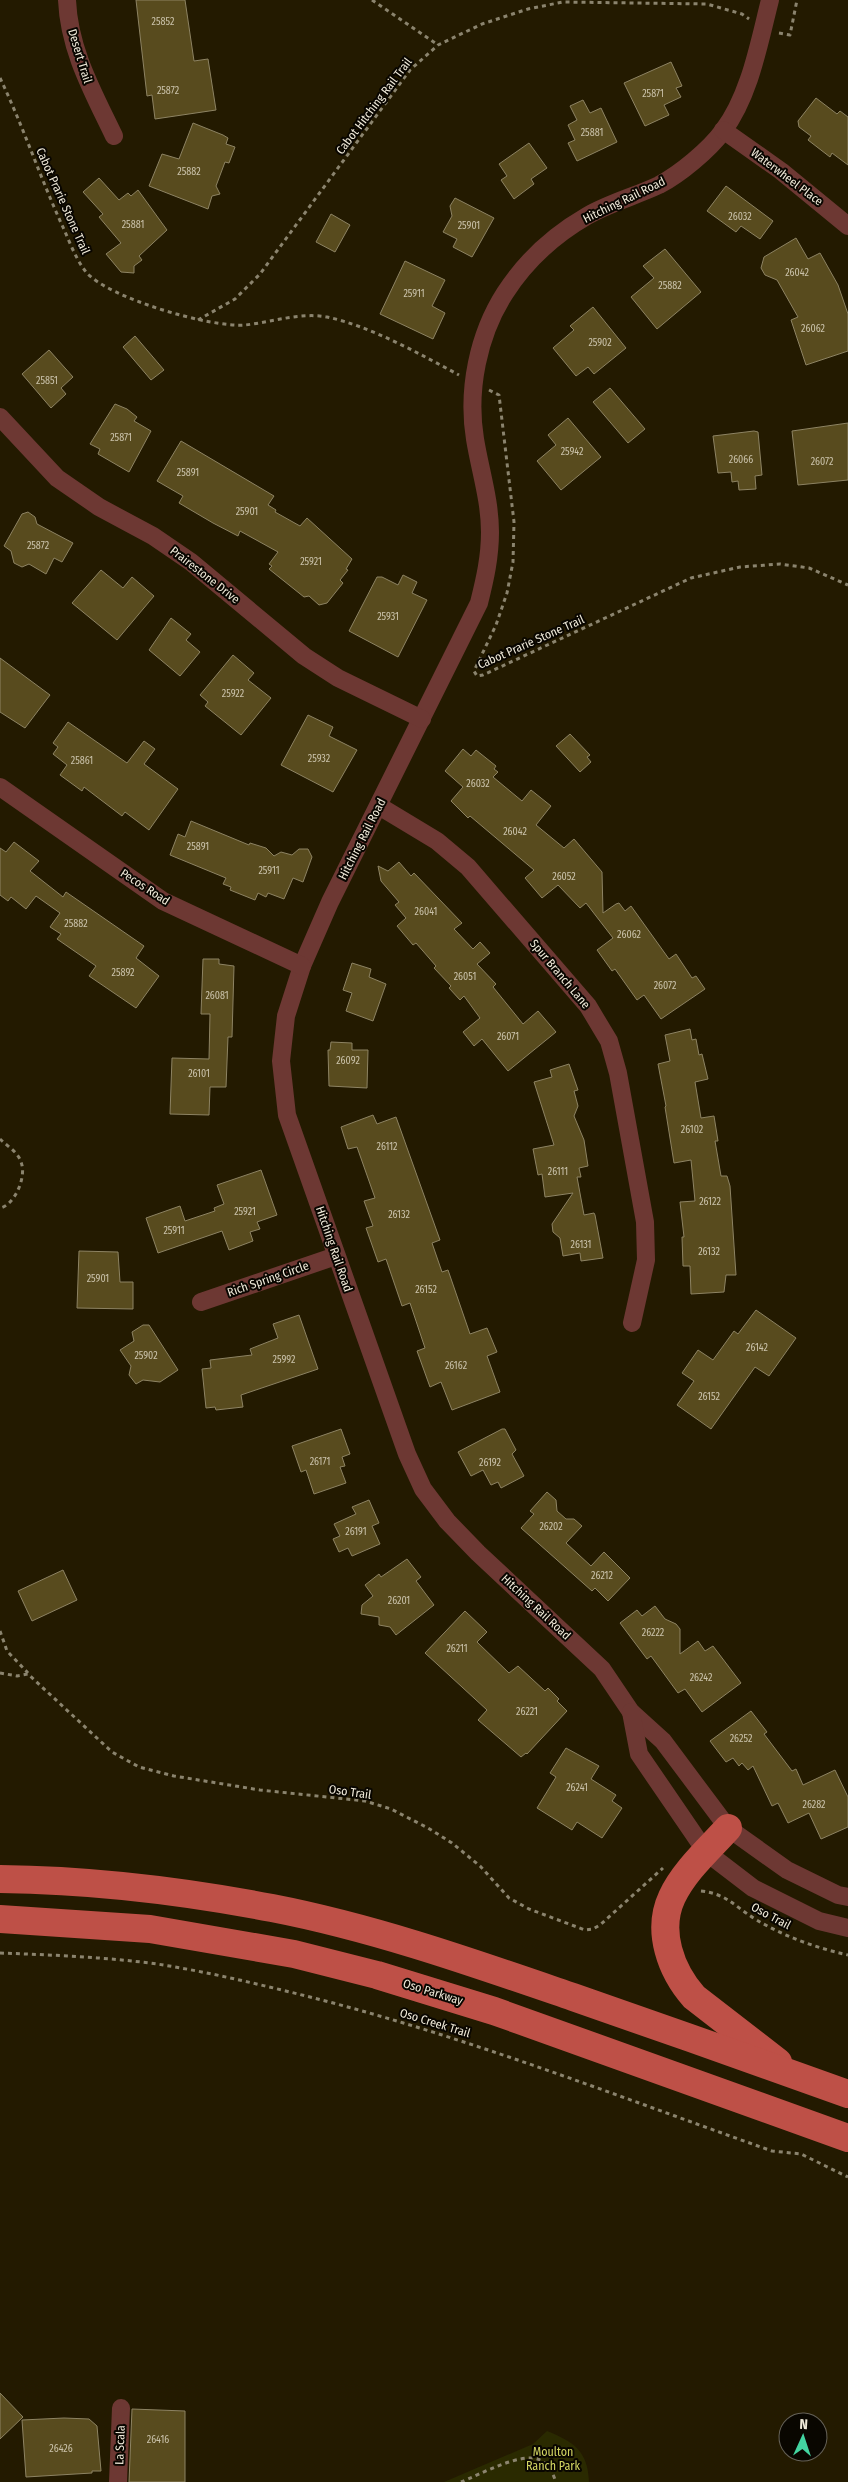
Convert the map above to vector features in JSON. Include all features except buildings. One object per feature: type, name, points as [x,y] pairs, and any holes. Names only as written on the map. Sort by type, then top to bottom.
[{"type":"main road","points":[[728,1828],[681,1883],[672,1898],[666,1916],[668,1950],[674,1967],[684,1985],[694,1997],[794,2075]]},
{"type":"main road","points":[[0,1879],[126,1887],[197,1896],[273,1908],[340,1923],[470,1961],[848,2094]]},
{"type":"main road","name":"Oso Parkway","points":[[0,1920],[150,1929],[294,1954],[377,1975],[494,2011],[848,2138]]},
{"type":"street","name":"Desert Trail","points":[[67,0],[73,40],[84,78],[114,136]]},
{"type":"street","name":"Hitching Rail Road","points":[[770,0],[755,63],[723,130],[700,155],[662,184],[587,216],[539,250],[504,294],[482,342],[474,382],[475,437],[488,506],[490,531],[488,565],[479,603],[330,902],[302,966],[286,1016],[281,1062],[287,1115],[407,1454],[423,1489],[447,1520],[478,1553],[602,1669],[631,1712],[663,1741],[728,1828],[787,1870],[838,1895],[848,1897]]},
{"type":"street","name":"Waterwheel Place","points":[[723,130],[781,171],[848,226]]},
{"type":"street","name":"Prairestone Drive","points":[[0,417],[57,478],[99,507],[153,536],[191,562],[304,656],[338,678],[422,719]]},
{"type":"street","name":"Pecos Road","points":[[0,787],[163,901],[302,966]]},
{"type":"street","name":"Spur Branch Lane","points":[[378,806],[437,841],[468,867],[588,1006],[609,1041],[618,1073],[645,1222],[646,1260],[632,1323]]},
{"type":"street","name":"Rich Spring Circle","points":[[200,1302],[336,1256]]},
{"type":"street","name":"Hitching Rail Road","points":[[631,1712],[639,1754],[706,1852],[753,1888],[819,1921],[848,1928]]},
{"type":"street","name":"La Scala","points":[[118,2482],[121,2408]]},
{"type":"path","points":[[372,0],[438,45]]},
{"type":"path","points":[[779,33],[790,35],[797,0]]},
{"type":"path","name":"Cabot Hitching Rail Trail","points":[[198,320],[235,299],[260,274],[410,70],[438,45],[482,24],[528,9],[563,2],[707,4],[742,14]]},
{"type":"path","name":"Cabot Prarie Stone Trail","points":[[0,78],[12,103],[40,177],[78,259],[98,283],[116,292],[198,320],[229,325],[309,314],[328,318],[382,336],[456,373]]},
{"type":"path","name":"Cabot Prarie Stone Trail","points":[[490,390],[499,395],[514,522],[514,562],[507,593],[496,625],[474,671],[477,676],[490,672],[691,578],[740,567],[780,564],[809,568],[848,585]]},
{"type":"path","points":[[0,1139],[19,1156],[23,1164],[23,1174],[15,1196],[11,1203],[0,1208]]},
{"type":"path","points":[[0,1631],[7,1650],[28,1674]]},
{"type":"path","points":[[0,1673],[17,1676],[28,1674]]},
{"type":"path","name":"Oso Trail","points":[[28,1674],[112,1752],[139,1766],[174,1776],[260,1790],[365,1801],[391,1809],[452,1843],[480,1866],[509,1898],[528,1908],[585,1930],[593,1930],[600,1925],[662,1866],[666,1870]]},
{"type":"path","name":"Oso Trail","points":[[697,1890],[720,1894],[756,1920],[805,1942],[848,1955]]},
{"type":"path","name":"Oso Creek Trail","points":[[0,1953],[157,1964],[266,1986],[366,2011],[475,2044],[772,2151],[801,2154],[848,2177]]},
{"type":"path","points":[[461,2482],[523,2458],[540,2459],[550,2469],[556,2482]]},
{"type":"green space","name":"Moulton Ranch Park","points":[[547,2431],[565,2439],[578,2449],[586,2462],[589,2482],[444,2482],[533,2444]]}]
